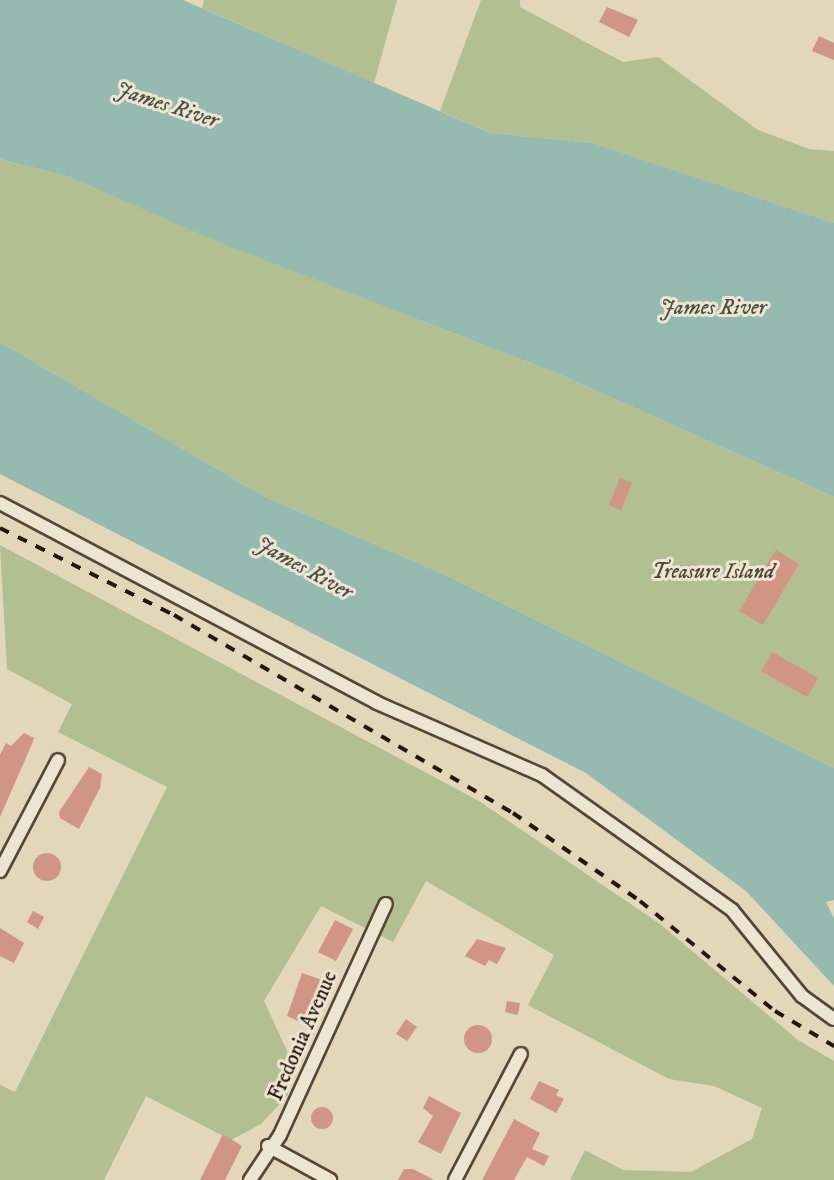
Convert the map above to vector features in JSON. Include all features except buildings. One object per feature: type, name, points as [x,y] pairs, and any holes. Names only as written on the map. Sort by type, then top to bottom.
[{"type":"street","points":[[0,503],[377,703],[542,775],[732,910],[802,996],[834,1018]]},
{"type":"street","points":[[0,871],[58,760]]},
{"type":"street","name":"Fredonia Avenue","points":[[250,1180],[268,1146],[280,1135],[386,904]]},
{"type":"street","points":[[455,1180],[521,1054]]},
{"type":"street","points":[[268,1146],[330,1180]]},
{"type":"green space","points":[[204,0],[397,0],[374,83],[202,8]]},
{"type":"green space","points":[[481,0],[520,0],[520,7],[623,62],[658,57],[758,130],[809,149],[834,151],[834,223],[593,143],[490,133],[440,111]]},
{"type":"green space","name":"Treasure Island","points":[[0,159],[67,176],[242,251],[559,374],[834,497],[834,768],[443,574],[263,496],[0,342]]},
{"type":"green space","points":[[0,545],[479,801],[660,924],[798,1040],[834,1061],[834,1180],[570,1180],[585,1150],[623,1170],[691,1172],[752,1139],[762,1108],[714,1086],[669,1079],[528,1005],[554,955],[426,881],[393,942],[321,906],[264,1001],[287,1051],[288,1095],[261,1124],[231,1140],[146,1096],[104,1180],[0,1180],[0,1085],[15,1092],[167,787],[58,732],[72,704],[7,669]]},
{"type":"water","name":"James River","points":[[0,0],[183,0],[490,133],[593,143],[834,223],[834,497],[559,374],[228,246],[67,176],[0,159]]},
{"type":"water","name":"James River","points":[[0,342],[263,496],[443,574],[834,768],[834,900],[826,902],[834,918],[834,986],[746,891],[586,773],[0,474]]},
{"type":"railway","points":[[0,528],[174,615],[513,813],[640,901],[775,1011],[834,1046]]}]
